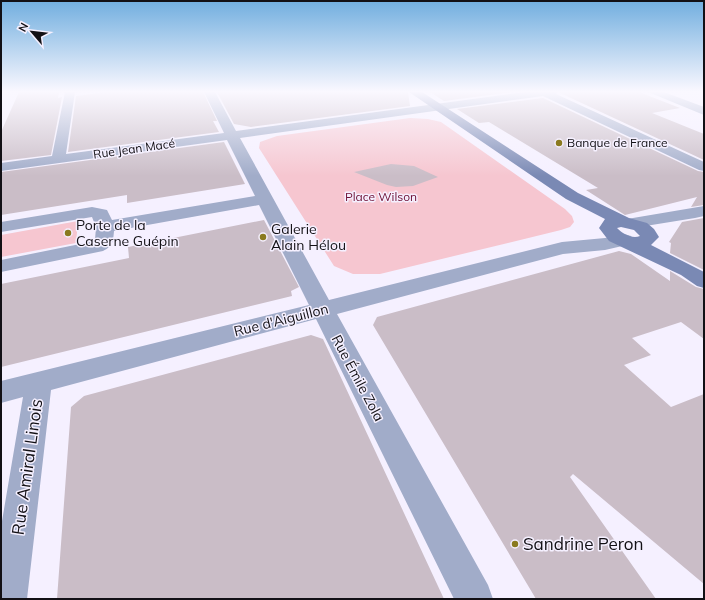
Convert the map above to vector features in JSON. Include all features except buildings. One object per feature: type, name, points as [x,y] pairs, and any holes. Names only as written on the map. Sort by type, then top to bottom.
[{"type":"main road","points":[[456,120],[572,196],[621,231],[696,276]]},
{"type":"main road","points":[[621,231],[643,242],[649,235],[696,276]]},
{"type":"street","points":[[58,159],[67,120]]},
{"type":"street","name":"Rue Émile Zola","points":[[224,120],[474,599]]},
{"type":"street","name":"Rue Jean Macé","points":[[1,167],[350,120]]},
{"type":"street","points":[[605,120],[704,167]]},
{"type":"street","points":[[105,227],[265,199]]},
{"type":"street","name":"Rue d'Aiguillon","points":[[649,235],[684,217],[704,211]]},
{"type":"street","points":[[1,228],[92,212],[101,214],[105,227],[104,243],[96,247],[1,266]]},
{"type":"street","name":"Rue d'Aiguillon","points":[[1,392],[562,248],[605,244],[621,231],[645,220],[684,217]]},
{"type":"street","name":"Rue Amiral Linois","points":[[8,599],[39,382]]},
{"type":"green space","name":"Place Wilson","points":[[395,120],[432,120],[441,122],[565,209],[572,216],[574,222],[570,227],[561,230],[380,274],[353,274],[334,266],[259,148],[260,142],[277,136]]},
{"type":"green space","points":[[78,221],[76,243],[1,257],[1,235]]},
{"type":"place","name":"Banque de France","points":[[559,143]]},
{"type":"place","name":"Porte de la Caserne Guépin","points":[[68,233]]},
{"type":"place","name":"Galerie Alain Hélou","points":[[263,237]]},
{"type":"place","name":"Sandrine Peron","points":[[515,544]]}]
